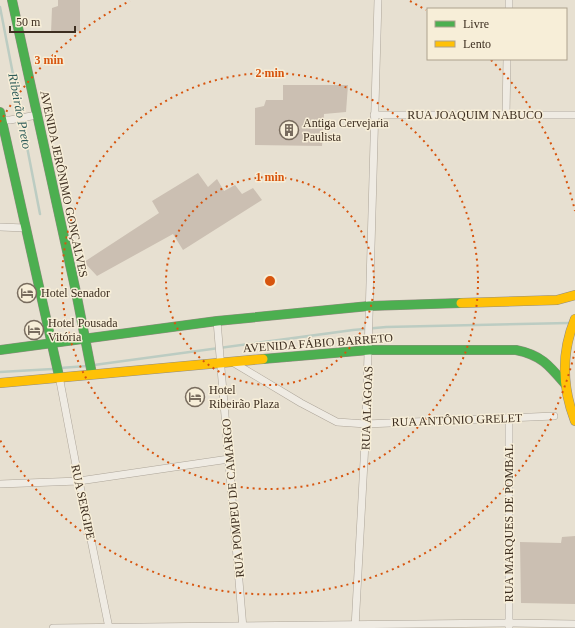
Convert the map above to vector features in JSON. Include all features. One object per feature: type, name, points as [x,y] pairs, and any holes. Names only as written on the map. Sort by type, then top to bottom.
[{"type":"main road","name":"AVENIDA JERÔNIMO GONÇALVES","points":[[12,0],[34,116],[86,342],[91,370]]},
{"type":"main road","points":[[3,118],[58,373]]},
{"type":"main road","points":[[0,350],[53,346],[217,323],[370,306],[551,300],[575,295]]},
{"type":"main road","points":[[575,320],[568,340],[565,362],[565,384],[571,411],[575,421]]},
{"type":"main road","name":"AVENIDA FÁBIO BARRETO","points":[[0,382],[58,373],[221,359],[232,361],[369,348],[516,350],[527,352],[550,364],[565,384]]},
{"type":"street","name":"RUA ALAGOAS","points":[[355,627],[369,348],[378,0]]},
{"type":"street","points":[[506,115],[508,60]]},
{"type":"street","name":"RUA JOAQUIM NABUCO","points":[[374,115],[575,115]]},
{"type":"street","points":[[3,118],[34,116]]},
{"type":"street","points":[[0,227],[26,228]]},
{"type":"street","name":"RUA POMPEU DE CAMARGO","points":[[217,323],[243,627]]},
{"type":"street","name":"RUA ANTÔNIO GRELET","points":[[232,361],[301,403],[336,422],[366,424],[554,416]]},
{"type":"street","name":"RUA SERGIPE","points":[[58,373],[109,627]]},
{"type":"street","name":"RUA MARQUES DE POMBAL","points":[[509,418],[509,626]]},
{"type":"street","points":[[0,484],[79,481],[229,459]]},
{"type":"street","points":[[53,628],[509,626],[575,624]]},
{"type":"building","points":[[58,0],[80,0],[80,31],[51,33],[52,8],[58,6]]},
{"type":"building","name":"Antiga Cervejaria Paulista","points":[[283,85],[348,85],[346,112],[324,114],[322,146],[255,145],[255,108],[264,106],[266,100],[283,100]]},
{"type":"building","points":[[198,173],[208,187],[217,179],[224,191],[235,185],[242,194],[253,188],[262,200],[183,250],[173,234],[97,276],[84,262],[159,213],[152,201]]},
{"type":"building","points":[[575,536],[575,604],[521,603],[520,542],[561,543],[562,537]]},
{"type":"waterway","name":"Ribeirão Preto","points":[[0,7],[40,214]]},
{"type":"waterway","points":[[94,365],[353,330],[386,327],[569,323]]},
{"type":"waterway","name":"Ribeirão Preto","points":[[60,368],[87,366]]},
{"type":"waterway","points":[[0,372],[53,369]]},
{"type":"traffic: fast","points":[[12,0],[76,292],[92,374]]},
{"type":"traffic: fast","points":[[0,112],[59,376]]},
{"type":"traffic: fast","points":[[0,350],[217,321],[369,306],[461,303]]},
{"type":"traffic: fast","points":[[263,359],[369,350],[516,350],[525,352],[544,362],[565,384]]},
{"type":"traffic: slow","points":[[461,303],[557,300],[575,295]]},
{"type":"traffic: slow","points":[[575,319],[570,332],[565,357],[568,396],[575,421]]},
{"type":"traffic: slow","points":[[0,383],[263,359]]},
{"type":"place","name":"Antiga Cervejaria Paulista","points":[[289,130]]},
{"type":"place","name":"Hotel Senador","points":[[27,293]]},
{"type":"place","name":"Hotel Pousada Vitória","points":[[34,330]]},
{"type":"place","name":"Hotel Ribeirão Plaza","points":[[195,397]]}]
